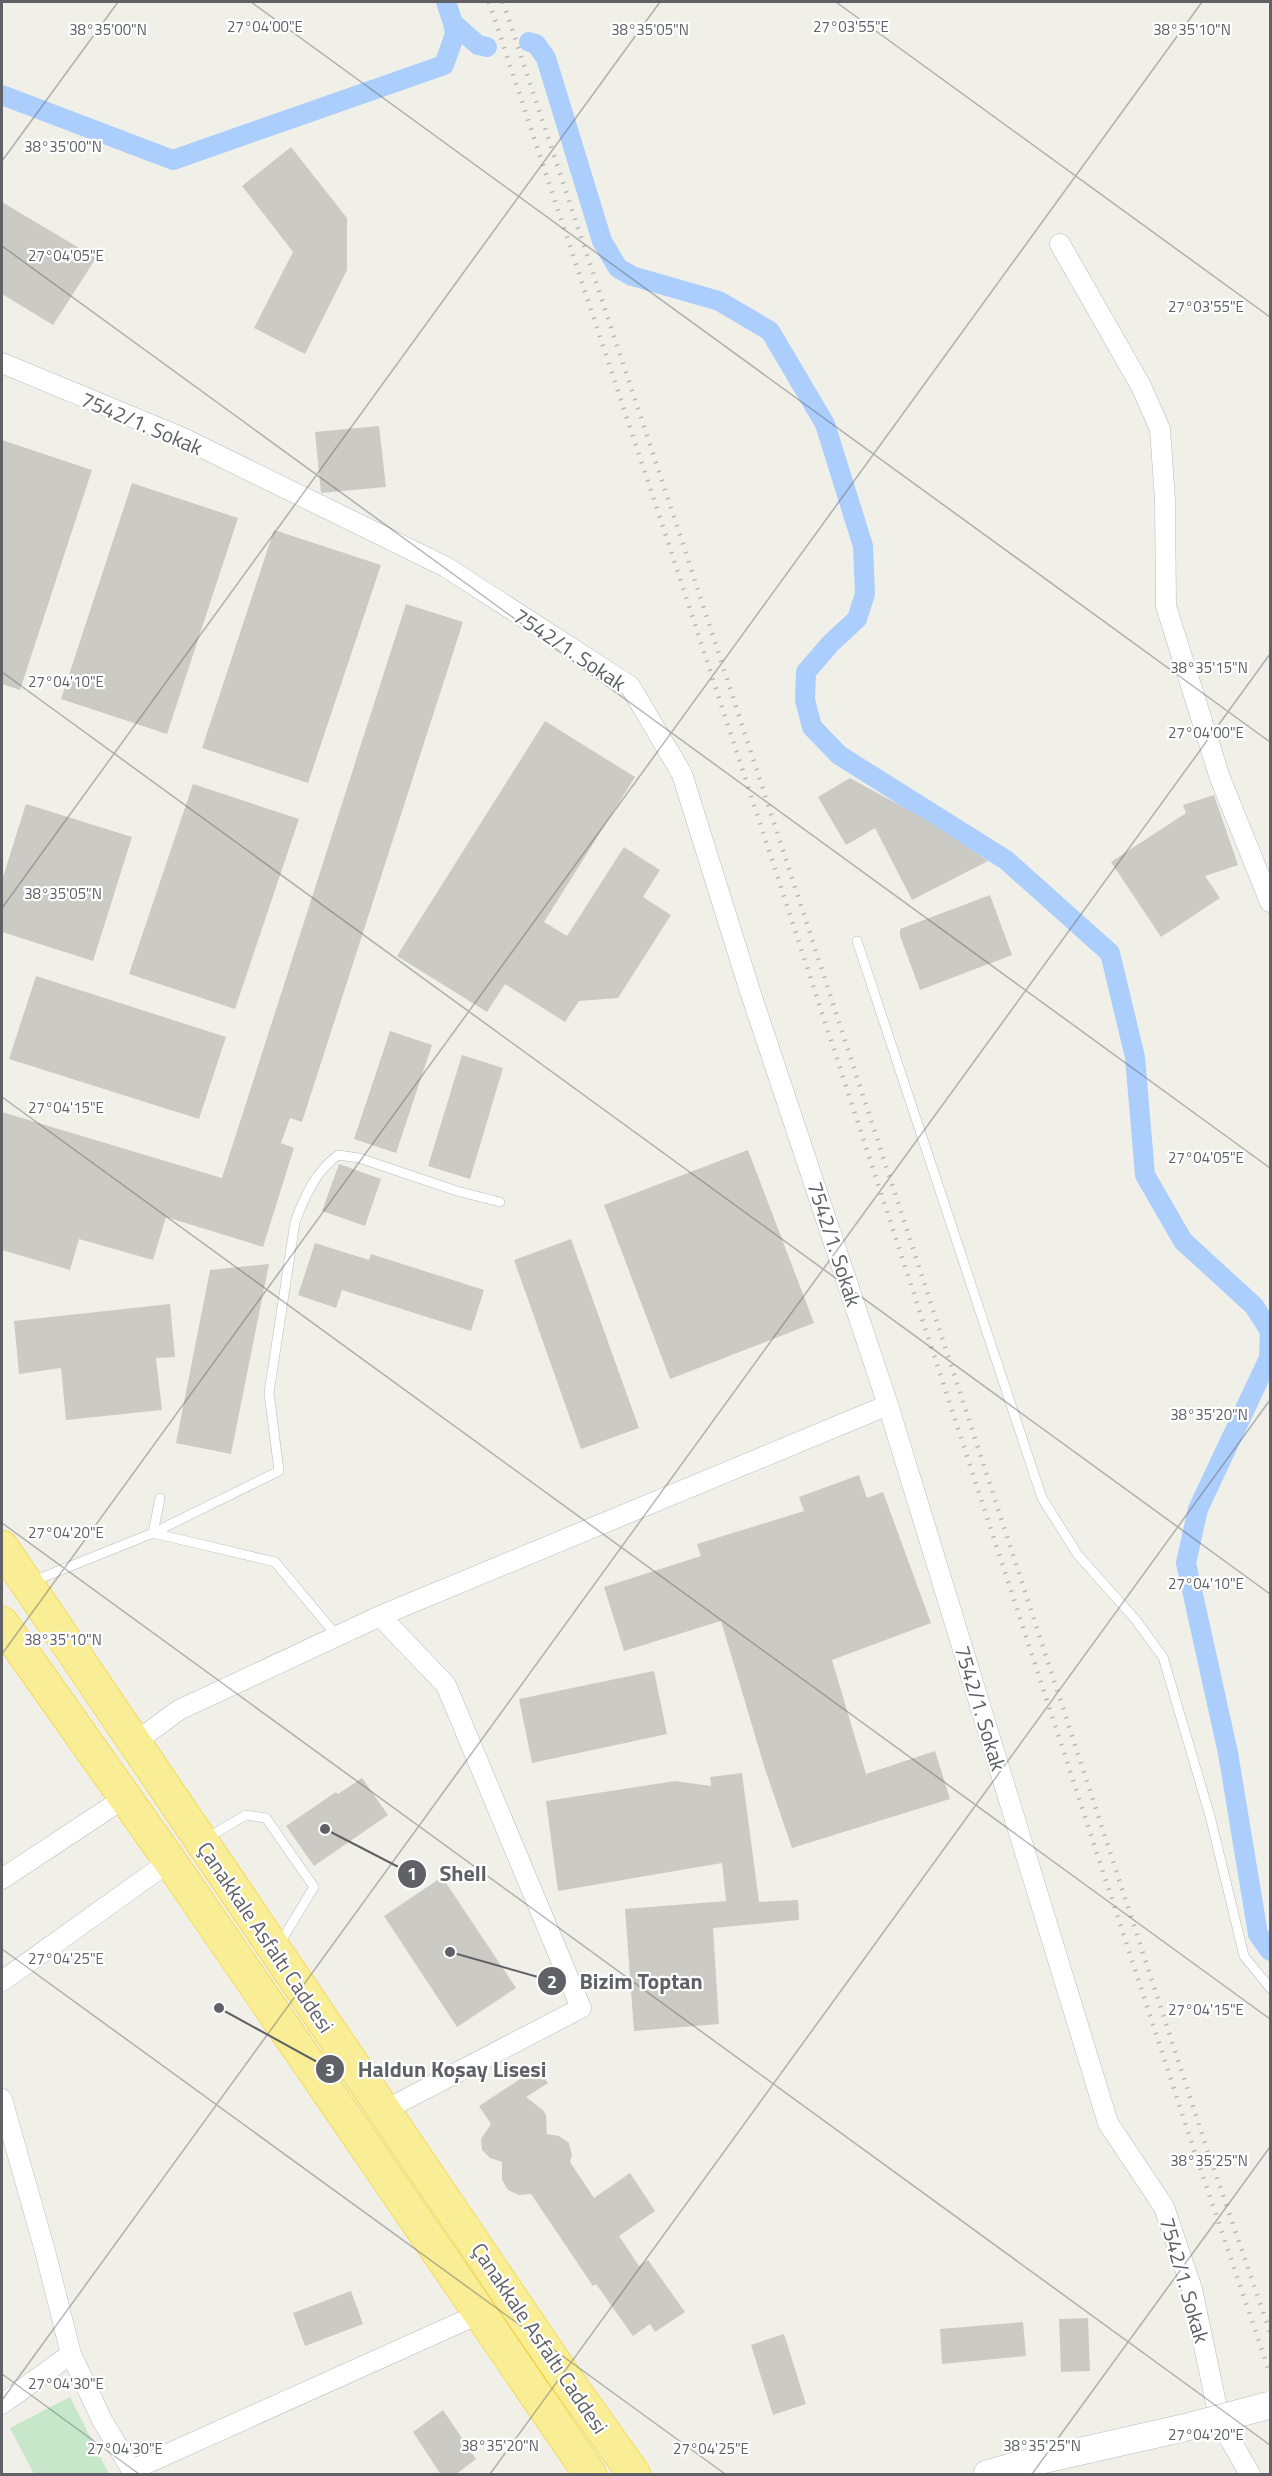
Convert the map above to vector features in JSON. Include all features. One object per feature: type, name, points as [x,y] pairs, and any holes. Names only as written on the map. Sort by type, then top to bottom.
[{"type":"highway","name":"Çanakkale Asfaltı Caddesi","points":[[2,1547],[633,2475]]},
{"type":"highway","name":"Çanakkale Asfaltı Caddesi","points":[[2,1623],[126,1797],[590,2475]]},
{"type":"street","points":[[1060,244],[1141,386],[1160,429],[1165,500],[1166,606],[1220,778],[1270,902]]},
{"type":"street","name":"7542/1. Sokak","points":[[2,363],[183,438],[446,567],[630,686],[682,774],[749,988],[888,1406],[1108,2123],[1164,2208],[1192,2289],[1220,2422],[1250,2475]]},
{"type":"street","points":[[134,1743],[179,1710],[380,1616],[888,1406]]},
{"type":"street","points":[[380,1616],[446,1685],[581,2008],[385,2110]]},
{"type":"street","points":[[2,1879],[126,1797]]},
{"type":"street","points":[[2,1981],[170,1861]]},
{"type":"street","points":[[2,2099],[45,2251],[71,2354],[102,2420],[133,2472],[479,2314]]},
{"type":"street","points":[[2,2404],[71,2354]]},
{"type":"street","points":[[987,2475],[1011,2467],[1183,2428],[1270,2404]]},
{"type":"lane","points":[[857,941],[1042,1498],[1078,1555],[1135,1619],[1163,1657],[1210,1816],[1244,1956],[1270,1988]]},
{"type":"lane","points":[[26,1584],[153,1533],[279,1471],[269,1393],[295,1222],[304,1200],[325,1165],[338,1155],[359,1158],[457,1191],[500,1202]]},
{"type":"lane","points":[[153,1533],[160,1498]]},
{"type":"lane","points":[[153,1533],[275,1562],[337,1636]]},
{"type":"lane","points":[[202,1842],[246,1815],[267,1818],[314,1887],[276,1951]]},
{"type":"green space","points":[[70,2397],[109,2474],[34,2474],[10,2428]]},
{"type":"building","points":[[291,147],[347,218],[347,270],[305,354],[254,328],[293,252],[242,186]]},
{"type":"building","points":[[2,202],[96,258],[53,325],[2,294]]},
{"type":"building","points":[[379,426],[386,487],[321,493],[315,432]]},
{"type":"building","points":[[2,440],[92,470],[20,690],[2,684]]},
{"type":"building","points":[[132,483],[238,518],[167,734],[61,699]]},
{"type":"building","points":[[274,530],[381,565],[308,783],[202,748]]},
{"type":"building","points":[[406,604],[463,622],[302,1122],[290,1118],[281,1143],[294,1148],[263,1247],[166,1217],[153,1260],[79,1239],[70,1270],[2,1250],[2,1112],[222,1178]]},
{"type":"building","points":[[545,721],[635,777],[544,922],[567,936],[624,847],[660,870],[643,897],[671,915],[618,998],[579,1001],[565,1022],[505,984],[487,1012],[397,956]]},
{"type":"building","points":[[850,778],[925,819],[988,861],[912,900],[875,828],[846,845],[818,797]]},
{"type":"building","points":[[193,784],[299,819],[235,1009],[129,974]]},
{"type":"building","points":[[1214,795],[1238,865],[1205,876],[1220,898],[1161,937],[1111,862],[1186,813],[1183,805]]},
{"type":"building","points":[[26,804],[132,837],[93,961],[2,932],[2,880]]},
{"type":"building","points":[[990,895],[1012,955],[920,990],[900,936],[900,929]]},
{"type":"building","points":[[36,976],[226,1037],[199,1119],[9,1059]]},
{"type":"building","points":[[390,1031],[432,1045],[396,1153],[354,1139]]},
{"type":"building","points":[[462,1055],[503,1068],[470,1179],[428,1166]]},
{"type":"building","points":[[748,1150],[814,1323],[670,1379],[604,1205]]},
{"type":"building","points":[[339,1164],[381,1179],[365,1226],[322,1211]]},
{"type":"building","points":[[571,1239],[639,1428],[581,1449],[514,1260]]},
{"type":"building","points":[[315,1243],[369,1260],[371,1254],[484,1290],[471,1331],[342,1290],[336,1308],[298,1295]]},
{"type":"building","points":[[269,1264],[231,1454],[176,1443],[210,1270]]},
{"type":"building","points":[[170,1304],[175,1357],[156,1358],[162,1410],[66,1420],[61,1368],[19,1374],[14,1321]]},
{"type":"building","points":[[859,1475],[867,1498],[883,1492],[931,1623],[832,1660],[866,1774],[935,1751],[950,1799],[792,1848],[765,1769],[721,1621],[624,1651],[604,1587],[701,1556],[697,1544],[804,1511],[799,1497]]},
{"type":"building","points":[[654,1671],[667,1734],[532,1763],[519,1699]]},
{"type":"building","points":[[742,1773],[759,1902],[798,1900],[799,1920],[713,1928],[719,2024],[634,2031],[625,1909],[726,1901],[722,1863],[558,1891],[546,1801],[675,1781],[711,1786],[710,1777]]},
{"type":"building","points":[[362,1778],[388,1815],[314,1866],[286,1826],[336,1792],[338,1794]]},
{"type":"building","points":[[442,1877],[516,1988],[457,2027],[384,1916]]},
{"type":"building","points":[[537,2068],[548,2083],[526,2097],[546,2115],[547,2134],[559,2136],[569,2143],[572,2155],[570,2162],[594,2198],[630,2173],[655,2211],[619,2236],[639,2266],[648,2260],[685,2312],[655,2332],[650,2324],[633,2336],[596,2284],[593,2286],[531,2194],[519,2195],[508,2190],[502,2180],[502,2162],[490,2158],[482,2150],[481,2139],[491,2124],[479,2106]]},
{"type":"building","points":[[351,2291],[363,2324],[305,2346],[293,2313]]},
{"type":"building","points":[[1088,2318],[1090,2371],[1061,2372],[1059,2319]]},
{"type":"building","points":[[1023,2322],[1026,2356],[942,2364],[940,2329]]},
{"type":"building","points":[[784,2334],[806,2404],[773,2415],[751,2345]]},
{"type":"building","points":[[443,2410],[476,2459],[455,2475],[441,2475],[413,2432]]},
{"type":"waterway","points":[[446,2],[453,23],[478,45],[487,47]]},
{"type":"waterway","points":[[2,95],[173,160],[444,65],[455,34],[453,23]]},
{"type":"waterway","points":[[529,42],[536,44],[546,58],[602,241],[618,268],[632,276],[719,301],[770,331],[825,424],[863,546],[865,594],[857,619],[831,643],[806,672],[805,700],[812,727],[839,755],[1006,860],[1110,953],[1135,1057],[1145,1175],[1183,1241],[1254,1306],[1270,1331],[1269,1358],[1198,1509],[1186,1563],[1228,1753],[1258,1934],[1270,1951]]},
{"type":"railway","points":[[489,2],[1193,2147],[1270,2374]]},
{"type":"railway","points":[[503,2],[681,538],[1205,2143],[1270,2332]]},
{"type":"place","name":"Shell","points":[[325,1829]]},
{"type":"place","name":"Bizim Toptan","points":[[450,1952]]},
{"type":"place","name":"Haldun Koşay Lisesi","points":[[219,2008]]}]
